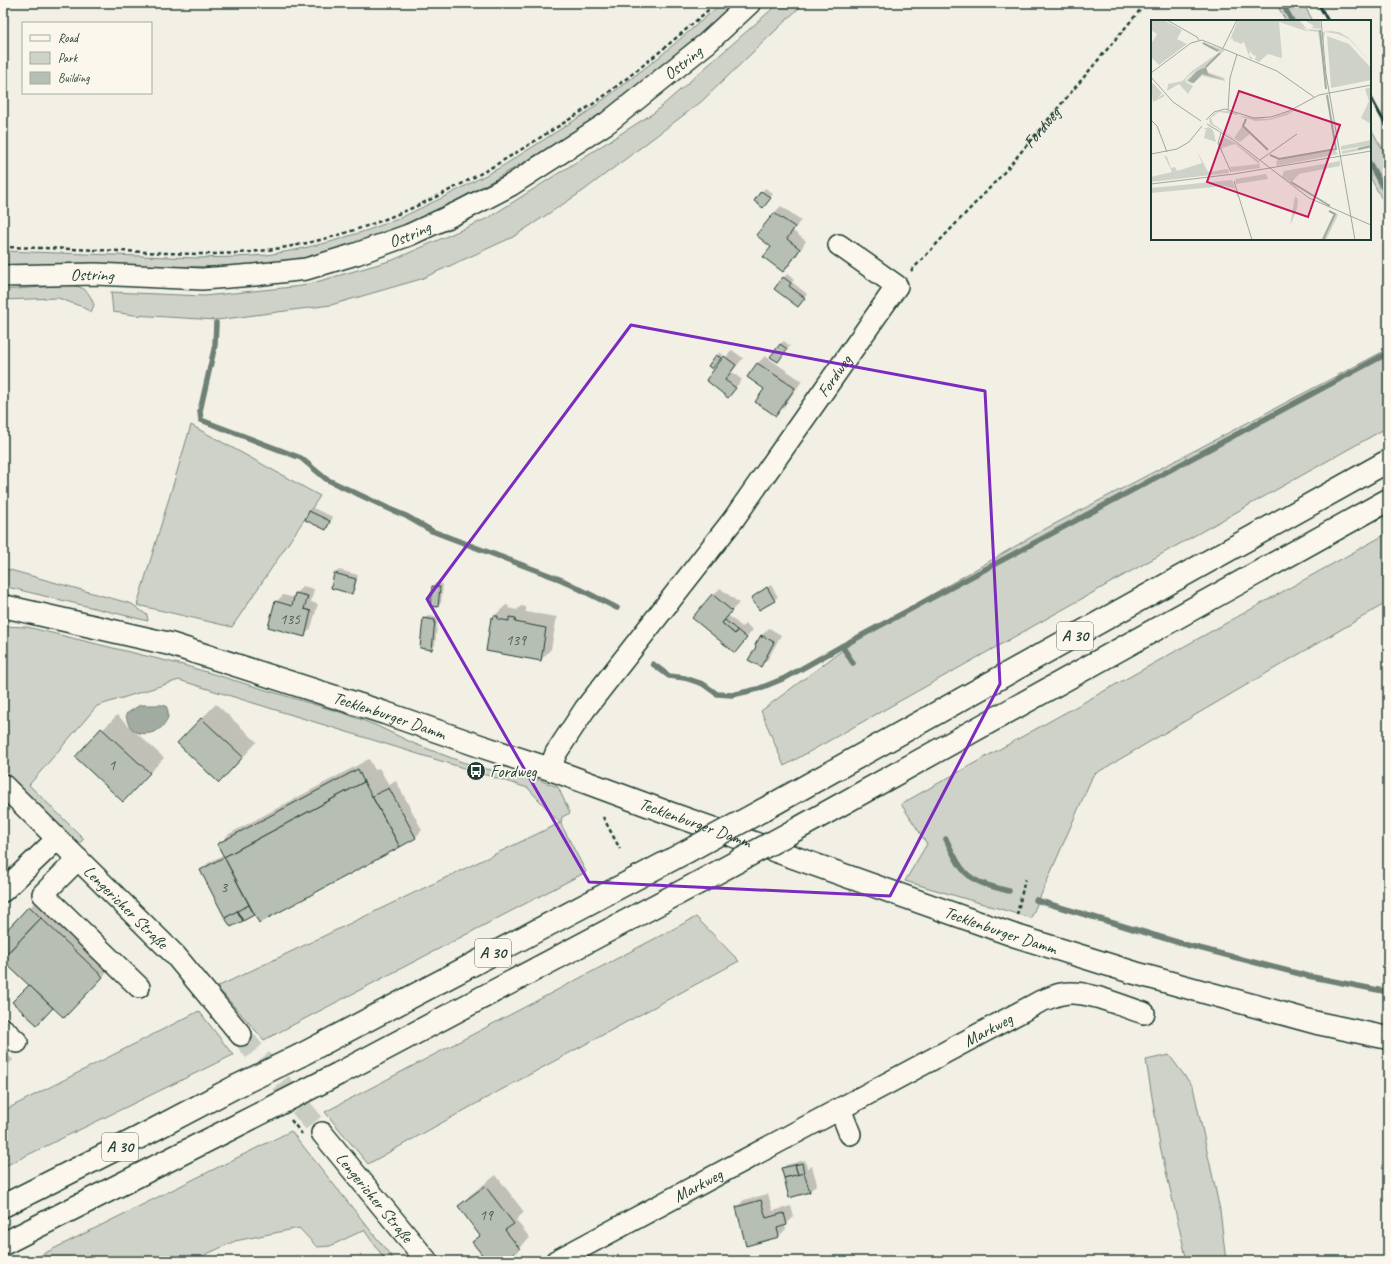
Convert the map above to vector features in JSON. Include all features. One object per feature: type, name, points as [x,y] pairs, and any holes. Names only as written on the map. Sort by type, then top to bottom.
[{"type":"main road","name":"A 30","points":[[3,1206],[235,1087],[301,1055],[686,852],[1388,461]]},
{"type":"main road","name":"A 30","points":[[3,1244],[338,1074],[696,884],[1388,500]]},
{"type":"main road","name":"Tecklenburger Damm","points":[[3,606],[170,644],[386,713],[550,769],[677,816],[1013,935],[1136,973],[1317,1023],[1388,1038]]},
{"type":"street","name":"Ostring","points":[[3,276],[96,274],[202,278],[254,275],[306,268],[356,254],[409,235],[462,211],[511,185],[607,123],[707,43],[750,3]]},
{"type":"street","points":[[839,245],[896,286]]},
{"type":"street","name":"Fordweg","points":[[550,769],[556,753],[585,709],[733,520],[896,286]]},
{"type":"street","name":"Lengericher Straße","points":[[3,785],[175,955],[241,1035]]},
{"type":"street","points":[[3,891],[57,839]]},
{"type":"street","points":[[78,859],[42,894],[139,987]]},
{"type":"street","name":"Markweg","points":[[556,1261],[1042,1001],[1062,994],[1076,993],[1089,995],[1144,1013]]},
{"type":"street","points":[[840,1109],[850,1134]]},
{"type":"street","name":"Lengericher Straße","points":[[322,1133],[427,1261]]},
{"type":"path","points":[[3,247],[226,254],[303,244],[336,236],[394,216],[432,199],[479,174],[541,137],[612,90],[716,3]]},
{"type":"path","name":"Fordweg","points":[[896,286],[1000,176],[1146,3]]},
{"type":"path","points":[[603,816],[620,849]]},
{"type":"path","points":[[1013,935],[1025,880]]},
{"type":"highlighted area","points":[[631,325],[985,391],[1000,684],[890,896],[589,882],[427,599]]},
{"type":"green space","points":[[722,3],[736,3],[647,79],[588,123],[466,195],[404,226],[372,239],[305,258],[238,266],[3,266],[3,251],[197,258],[267,255],[330,242],[368,230],[398,219],[501,167],[586,113],[658,58]]},
{"type":"green space","points":[[779,3],[800,3],[800,7],[701,102],[583,191],[513,237],[421,279],[331,305],[217,320],[134,315],[113,312],[111,292],[204,296],[302,286],[393,260],[488,218],[655,112]]},
{"type":"green space","points":[[1276,3],[1303,3],[1312,20],[1285,20]]},
{"type":"green space","points":[[1371,129],[1388,159],[1388,210],[1371,179]]},
{"type":"green space","points":[[69,285],[82,288],[88,293],[94,305],[91,312],[80,306],[58,298],[3,300],[3,290]]},
{"type":"green space","points":[[1388,349],[1388,427],[784,766],[761,711],[864,634],[1045,529]]},
{"type":"green space","points":[[191,425],[320,496],[232,627],[137,605]]},
{"type":"green space","points":[[1388,533],[1388,602],[1093,775],[1031,918],[905,881],[927,844],[901,804]]},
{"type":"green space","points":[[3,568],[132,604],[147,615],[148,621],[3,586]]},
{"type":"green space","points":[[3,626],[27,627],[183,665],[346,714],[375,725],[415,744],[462,762],[486,769],[529,776],[558,787],[570,813],[562,817],[561,824],[586,872],[264,1040],[217,987],[560,823],[528,788],[179,680],[97,706],[29,785],[84,839],[78,844],[13,785],[3,773]]},
{"type":"green space","points":[[696,917],[739,961],[368,1164],[325,1112]]},
{"type":"green space","points":[[199,1011],[233,1055],[3,1167],[3,1111]]},
{"type":"green space","points":[[1169,1055],[1193,1087],[1220,1210],[1226,1261],[1187,1261],[1160,1146],[1146,1060]]},
{"type":"green space","points":[[291,1131],[395,1261],[386,1261],[364,1230],[330,1246],[317,1247],[299,1228],[235,1241],[192,1261],[29,1261]]},
{"type":"shaded area","points":[[140,705],[166,706],[168,715],[166,722],[160,729],[143,734],[135,731],[129,725],[126,714]]},
{"type":"building","points":[[761,191],[771,198],[763,208],[754,201]]},
{"type":"building","points":[[774,213],[795,227],[787,239],[800,249],[783,272],[763,257],[771,247],[756,235]]},
{"type":"building","points":[[783,277],[791,283],[789,286],[805,298],[798,307],[774,289]]},
{"type":"building","points":[[780,344],[787,349],[778,362],[770,357]]},
{"type":"building","points":[[716,355],[721,358],[712,369],[708,366]]},
{"type":"building","points":[[724,356],[736,365],[725,380],[736,388],[728,398],[706,380]]},
{"type":"building","points":[[757,363],[795,388],[776,416],[755,402],[764,389],[747,377]]},
{"type":"building","points":[[309,511],[330,521],[326,530],[305,520]]},
{"type":"building","points":[[334,573],[356,579],[352,594],[331,588]]},
{"type":"building","points":[[432,586],[440,587],[438,607],[430,606]]},
{"type":"building","points":[[767,587],[775,601],[759,610],[751,598]]},
{"type":"building","points":[[295,593],[308,596],[304,609],[311,611],[305,637],[268,627],[275,601],[292,606]]},
{"type":"building","points":[[712,594],[732,611],[722,623],[735,634],[737,630],[747,638],[735,653],[692,618]]},
{"type":"building","points":[[498,616],[498,619],[509,621],[509,617],[516,618],[515,622],[546,628],[541,661],[486,651],[491,618]]},
{"type":"building","points":[[423,618],[435,620],[432,650],[420,648]]},
{"type":"building","points":[[725,620],[737,630],[735,634],[722,623]]},
{"type":"building","points":[[761,635],[774,642],[761,667],[748,660]]},
{"type":"building","points":[[201,718],[243,757],[219,783],[177,743]]},
{"type":"building","points":[[101,728],[150,773],[123,802],[75,757]]},
{"type":"building","points":[[358,769],[364,782],[224,857],[217,844]]},
{"type":"building","points":[[364,782],[400,847],[259,923],[224,857]]},
{"type":"building","points":[[389,788],[416,838],[400,847],[372,796]]},
{"type":"building","points":[[224,857],[249,905],[225,918],[200,870]]},
{"type":"building","points":[[249,905],[254,915],[243,921],[237,911]]},
{"type":"building","points":[[29,906],[41,918],[3,958],[3,934]]},
{"type":"building","points":[[237,911],[243,921],[231,927],[225,918]]},
{"type":"building","points":[[41,918],[103,977],[64,1018],[3,961],[3,958]]},
{"type":"building","points":[[29,985],[53,1008],[37,1025],[12,1002]]},
{"type":"building","points":[[802,1163],[804,1173],[798,1175],[795,1165]]},
{"type":"building","points":[[795,1165],[798,1175],[784,1178],[781,1168]]},
{"type":"building","points":[[804,1173],[810,1192],[789,1198],[784,1178]]},
{"type":"building","points":[[485,1186],[514,1224],[505,1230],[520,1249],[504,1261],[487,1261],[472,1242],[480,1236],[458,1206]]},
{"type":"building","points":[[761,1200],[766,1218],[784,1213],[787,1225],[777,1228],[779,1237],[746,1246],[736,1207]]},
{"type":"waterway","points":[[1282,3],[1291,20]]},
{"type":"waterway","points":[[1371,166],[1388,197]]},
{"type":"waterway","points":[[216,323],[215,345],[200,411],[201,420],[301,458],[326,479],[406,516],[432,531],[562,580],[617,608]]},
{"type":"waterway","points":[[653,664],[669,676],[685,678],[703,684],[717,694],[732,695],[758,689],[785,678],[1388,353]]},
{"type":"waterway","points":[[842,646],[853,663]]},
{"type":"waterway","points":[[946,839],[959,865],[969,876],[986,884],[1009,891]]},
{"type":"waterway","points":[[1036,900],[1187,945],[1308,976],[1388,992]]},
{"type":"tunnel","points":[[241,1035],[322,1133]]},
{"type":"railway","points":[[1318,3],[1327,20]]},
{"type":"railway","points":[[1371,98],[1388,129]]},
{"type":"place","name":"Fordweg","points":[[476,771]]}]
